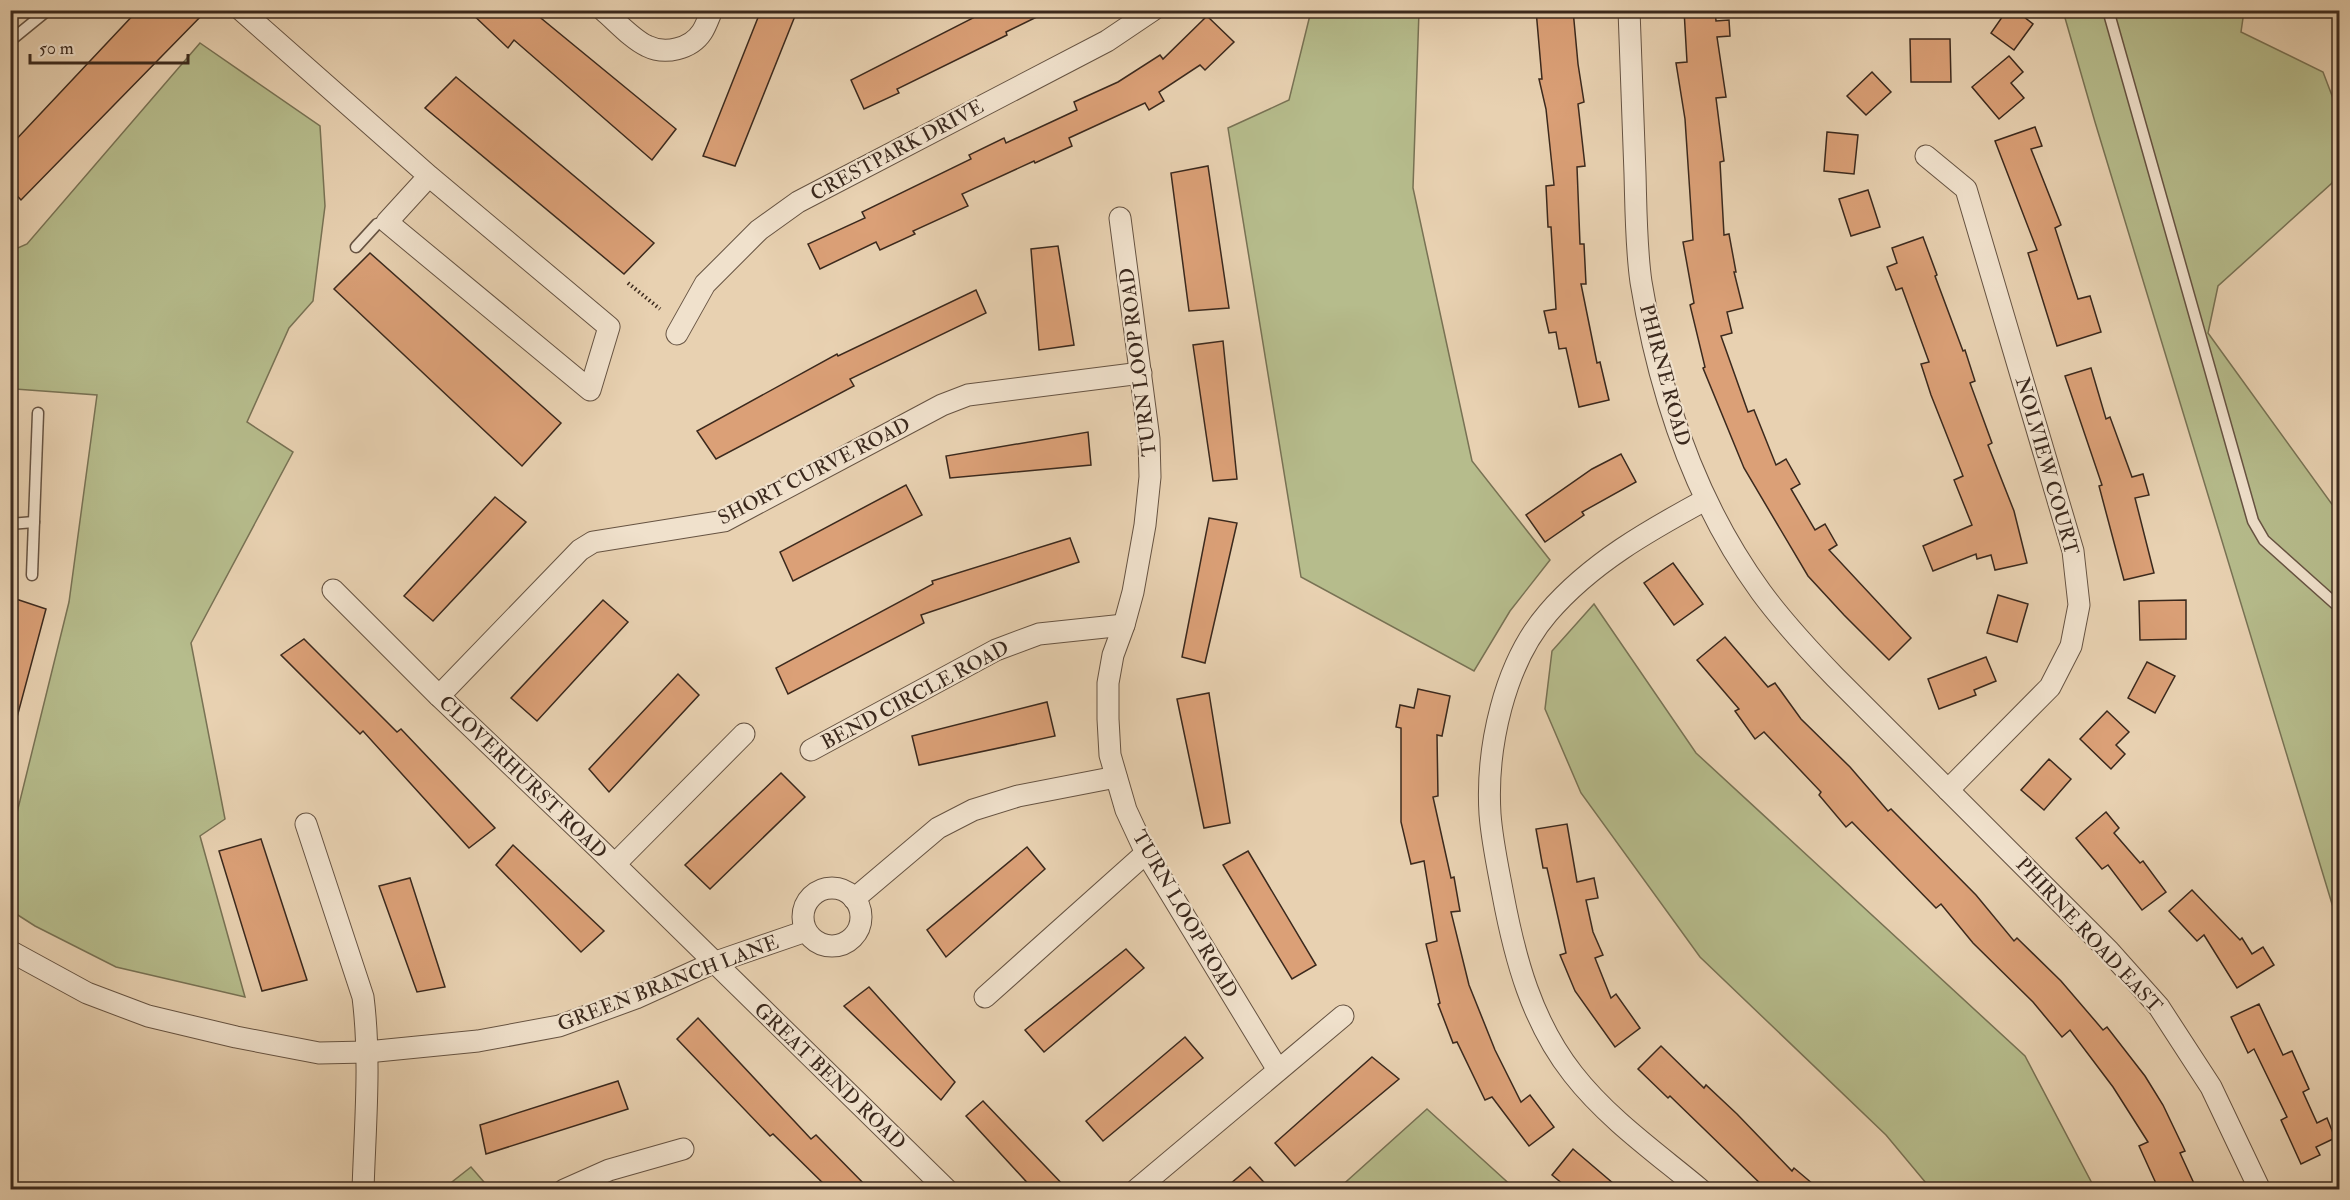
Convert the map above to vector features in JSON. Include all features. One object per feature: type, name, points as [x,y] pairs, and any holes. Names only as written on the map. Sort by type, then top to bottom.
[{"type":"street","points":[[241,10],[429,176],[609,327],[590,390],[387,222],[429,176]]},
{"type":"street","points":[[603,10],[645,45],[670,50],[684,47],[694,41],[702,32],[712,10]]},
{"type":"street","name":"CRESTPARK DRIVE","points":[[677,334],[705,284],[759,230],[798,202],[1107,41],[1153,10]]},
{"type":"street","name":"PHIRNE ROAD","points":[[1629,10],[1636,220],[1641,281],[1659,370],[1677,435],[1705,500],[1730,545],[1761,591],[1795,634],[1835,677],[1948,790]]},
{"type":"street","name":"NOLVIEW COURT","points":[[1926,156],[1966,189],[2073,551],[2079,605],[2071,646],[2050,687],[1948,790]]},
{"type":"street","name":"TURN LOOP ROAD","points":[[1120,218],[1149,439],[1150,477],[1140,559],[1124,625],[1113,655],[1108,683],[1107,719],[1110,755],[1126,810],[1146,853],[1278,1070]]},
{"type":"street","name":"SHORT CURVE ROAD","points":[[438,696],[580,550],[593,542],[724,520],[942,405],[968,395],[1141,373]]},
{"type":"street","points":[[1701,1190],[1598,1101],[1574,1076],[1539,1020],[1524,984],[1508,926],[1490,813],[1491,766],[1498,718],[1512,675],[1547,614],[1585,576],[1623,546],[1705,500]]},
{"type":"street","name":"CLOVERHURST ROAD","points":[[333,590],[438,696],[615,864],[714,963]]},
{"type":"street","name":"BEND CIRCLE ROAD","points":[[811,750],[996,650],[1039,634],[1124,625]]},
{"type":"street","points":[[615,864],[744,734]]},
{"type":"street","points":[[854,899],[938,828],[973,810],[1018,795],[1116,777]]},
{"type":"street","name":"PHIRNE ROAD EAST","points":[[1948,790],[2109,951],[2159,1007],[2211,1087],[2260,1190]]},
{"type":"street","points":[[306,825],[363,997],[367,1025],[363,1190]]},
{"type":"street","points":[[985,997],[1146,853]]},
{"type":"street","points":[[833,888],[844,891],[854,899],[860,909],[861,921],[856,933],[848,941],[836,946],[824,946],[813,940],[806,931],[802,919],[804,907],[811,897],[821,890],[833,888]]},
{"type":"street","name":"GREEN BRANCH LANE","points":[[10,951],[87,993],[148,1016],[236,1037],[319,1053],[367,1052],[478,1041],[559,1026],[636,998],[714,963],[806,931]]},
{"type":"street","name":"GREAT BEND ROAD","points":[[714,963],[946,1190]]},
{"type":"street","points":[[1136,1190],[1343,1016]]},
{"type":"street","points":[[564,1190],[609,1170],[683,1149]]},
{"type":"lane","points":[[10,40],[48,10]]},
{"type":"lane","points":[[2108,10],[2253,520],[2264,540],[2340,608]]},
{"type":"lane","points":[[356,247],[377,224],[387,222]]},
{"type":"lane","points":[[32,575],[38,413]]},
{"type":"lane","points":[[10,524],[34,522]]},
{"type":"path","points":[[628,283],[660,309]]},
{"type":"green space","points":[[1311,11],[1419,11],[1413,188],[1472,461],[1550,560],[1510,611],[1474,671],[1301,577],[1228,128],[1289,100]]},
{"type":"green space","points":[[2063,11],[2244,11],[2241,32],[2323,72],[2339,114],[2339,162],[2332,183],[2218,286],[2208,333],[2339,514],[2339,927],[2095,122]]},
{"type":"green space","points":[[200,43],[320,126],[325,206],[313,301],[289,328],[247,422],[293,452],[191,643],[225,819],[200,836],[245,997],[116,967],[35,926],[10,910],[11,837],[69,602],[97,395],[15,389],[11,392],[11,251],[27,244]]},
{"type":"green space","points":[[1594,604],[1696,753],[2025,1056],[2095,1189],[1931,1189],[1886,1135],[1700,957],[1581,793],[1545,709],[1552,651]]},
{"type":"green space","points":[[1427,1109],[1515,1189],[1338,1189]]},
{"type":"green space","points":[[471,1167],[490,1189],[443,1189]]},
{"type":"building","points":[[138,10],[207,10],[21,200],[10,188],[10,146]]},
{"type":"building","points":[[468,10],[531,10],[676,129],[652,160],[514,40],[508,48]]},
{"type":"building","points":[[761,10],[775,10],[795,16],[735,166],[703,156]]},
{"type":"building","points":[[972,10],[1051,10],[1006,32],[1007,35],[897,89],[899,93],[864,109],[851,80],[975,17]]},
{"type":"building","points":[[1536,10],[1573,10],[1584,102],[1578,104],[1585,166],[1577,167],[1580,244],[1584,244],[1586,284],[1581,284],[1597,363],[1600,362],[1609,400],[1579,407],[1566,348],[1559,349],[1556,332],[1549,333],[1544,311],[1556,309],[1546,186],[1554,185],[1546,109],[1539,79],[1542,79]]},
{"type":"building","points":[[1684,10],[1715,10],[1716,21],[1729,20],[1730,36],[1717,37],[1726,97],[1716,98],[1724,161],[1720,162],[1724,235],[1729,234],[1736,272],[1734,272],[1743,308],[1727,312],[1732,333],[1721,336],[1748,412],[1754,410],[1776,465],[1786,459],[1800,484],[1791,489],[1815,530],[1825,524],[1837,545],[1829,550],[1911,638],[1889,660],[1808,576],[1744,468],[1703,368],[1705,367],[1690,305],[1694,303],[1683,242],[1693,240],[1685,119],[1676,63],[1687,62]]},
{"type":"building","points":[[2007,10],[2015,10],[2033,24],[2014,50],[1991,33]]},
{"type":"building","points":[[1207,16],[1234,42],[1205,70],[1200,65],[1159,92],[1164,101],[1149,110],[1145,103],[1069,138],[1072,146],[962,194],[968,206],[913,231],[915,234],[880,250],[876,242],[820,269],[808,244],[865,218],[862,212],[971,159],[969,155],[1004,138],[1006,143],[1077,110],[1074,102],[1118,82],[1160,55],[1163,59]]},
{"type":"building","points":[[1910,39],[1950,39],[1951,82],[1911,82]]},
{"type":"building","points":[[2009,56],[2023,72],[2011,83],[2024,98],[1999,119],[1972,87]]},
{"type":"building","points":[[1872,72],[1891,92],[1866,115],[1847,96]]},
{"type":"building","points":[[456,77],[654,243],[624,274],[425,108]]},
{"type":"building","points":[[2035,127],[2042,146],[2031,149],[2061,225],[2055,228],[2078,299],[2090,296],[2101,332],[2057,346],[2028,253],[2037,250],[1995,141]]},
{"type":"building","points":[[1827,132],[1858,135],[1854,174],[1824,171]]},
{"type":"building","points":[[1208,166],[1229,308],[1189,311],[1171,173]]},
{"type":"building","points":[[1868,190],[1880,227],[1851,236],[1839,199]]},
{"type":"building","points":[[1923,237],[1937,275],[1935,276],[1975,381],[1970,383],[1992,443],[1988,445],[2014,511],[2027,563],[1995,570],[1991,555],[1977,559],[1976,554],[1933,571],[1923,546],[1972,525],[1954,480],[1963,476],[1921,364],[1929,362],[1902,288],[1896,290],[1887,267],[1897,263],[1892,248]]},
{"type":"building","points":[[1058,246],[1074,345],[1039,350],[1031,249]]},
{"type":"building","points":[[370,253],[561,423],[522,466],[334,289]]},
{"type":"building","points":[[976,290],[986,313],[850,379],[854,386],[716,459],[697,431],[837,354],[838,356]]},
{"type":"building","points":[[1223,341],[1237,479],[1213,481],[1193,345]]},
{"type":"building","points":[[2091,368],[2106,419],[2110,417],[2132,477],[2143,474],[2149,495],[2135,498],[2154,573],[2124,580],[2099,486],[2102,485],[2065,376]]},
{"type":"building","points":[[1088,432],[1091,465],[950,478],[946,456]]},
{"type":"building","points":[[1621,454],[1636,482],[1582,512],[1584,515],[1545,542],[1526,515],[1592,469]]},
{"type":"building","points":[[906,485],[922,515],[793,581],[780,552]]},
{"type":"building","points":[[495,497],[526,522],[433,621],[404,596]]},
{"type":"building","points":[[1209,518],[1237,523],[1205,663],[1182,657]]},
{"type":"building","points":[[1070,538],[1079,562],[921,615],[924,623],[788,694],[776,668],[933,584],[932,581]]},
{"type":"building","points":[[1673,563],[1703,604],[1674,625],[1644,583]]},
{"type":"building","points":[[1998,595],[2028,604],[2017,642],[1987,633]]},
{"type":"building","points":[[10,597],[46,609],[16,721],[10,720]]},
{"type":"building","points":[[603,600],[628,622],[537,721],[511,698]]},
{"type":"building","points":[[2186,600],[2186,639],[2140,640],[2139,601]]},
{"type":"building","points":[[1725,637],[1768,687],[1775,683],[1801,719],[1850,767],[1888,811],[1891,809],[1976,895],[2014,941],[2017,938],[2061,981],[2103,1030],[2107,1027],[2145,1076],[2163,1105],[2185,1151],[2180,1153],[2197,1190],[2159,1190],[2139,1146],[2148,1142],[2113,1087],[2070,1030],[2062,1037],[2033,1002],[1973,943],[1941,904],[1936,908],[1852,822],[1846,827],[1819,795],[1821,792],[1764,732],[1755,739],[1735,711],[1739,709],[1697,660]]},
{"type":"building","points":[[304,639],[397,732],[401,729],[495,828],[469,848],[363,731],[360,734],[281,655]]},
{"type":"building","points":[[1986,657],[1996,681],[1974,690],[1976,695],[1939,709],[1928,679]]},
{"type":"building","points":[[2147,662],[2175,676],[2155,713],[2128,698]]},
{"type":"building","points":[[678,674],[699,695],[609,792],[589,769]]},
{"type":"building","points":[[1418,689],[1450,696],[1442,736],[1437,735],[1438,796],[1433,797],[1451,878],[1454,877],[1460,911],[1451,912],[1469,985],[1495,1050],[1521,1102],[1530,1095],[1554,1127],[1529,1146],[1492,1097],[1485,1100],[1457,1042],[1453,1043],[1438,1004],[1440,1003],[1426,944],[1437,941],[1424,861],[1411,864],[1401,822],[1401,728],[1396,727],[1400,705],[1414,708]]},
{"type":"building","points":[[1209,693],[1230,823],[1204,828],[1177,699]]},
{"type":"building","points":[[1047,702],[1055,736],[919,765],[912,736]]},
{"type":"building","points":[[2107,711],[2129,732],[2116,745],[2125,754],[2111,769],[2080,739]]},
{"type":"building","points":[[2049,759],[2071,779],[2044,810],[2021,790]]},
{"type":"building","points":[[781,773],[805,797],[710,889],[685,865]]},
{"type":"building","points":[[2106,812],[2119,828],[2114,833],[2140,863],[2143,861],[2166,892],[2142,910],[2108,865],[2102,869],[2076,838]]},
{"type":"building","points":[[1567,824],[1577,882],[1594,878],[1598,898],[1586,900],[1593,932],[1603,955],[1595,958],[1611,998],[1616,994],[1640,1028],[1615,1047],[1575,991],[1560,955],[1566,953],[1547,868],[1543,868],[1536,829]]},
{"type":"building","points":[[261,839],[307,980],[262,991],[219,851]]},
{"type":"building","points":[[513,845],[604,931],[581,952],[496,865]]},
{"type":"building","points":[[1027,847],[1045,869],[946,957],[927,930]]},
{"type":"building","points":[[1248,851],[1316,965],[1292,979],[1223,865]]},
{"type":"building","points":[[410,878],[445,987],[417,992],[379,886]]},
{"type":"building","points":[[2192,890],[2240,940],[2242,938],[2252,954],[2263,947],[2274,965],[2237,988],[2204,935],[2197,941],[2169,911]]},
{"type":"building","points":[[1126,949],[1144,968],[1044,1052],[1025,1030]]},
{"type":"building","points":[[869,987],[955,1082],[941,1100],[844,1006]]},
{"type":"building","points":[[2259,1004],[2283,1055],[2292,1051],[2309,1089],[2303,1092],[2317,1123],[2327,1118],[2335,1138],[2316,1147],[2320,1155],[2301,1164],[2281,1120],[2287,1117],[2254,1049],[2248,1053],[2231,1017]]},
{"type":"building","points":[[698,1018],[811,1139],[816,1135],[870,1190],[830,1190],[773,1134],[770,1136],[677,1039]]},
{"type":"building","points":[[1185,1037],[1203,1058],[1103,1141],[1086,1121]]},
{"type":"building","points":[[1661,1046],[1704,1088],[1706,1085],[1737,1114],[1792,1171],[1794,1168],[1820,1190],[1767,1190],[1670,1096],[1668,1098],[1638,1069]]},
{"type":"building","points":[[1372,1057],[1399,1079],[1295,1166],[1275,1143]]},
{"type":"building","points":[[618,1081],[628,1109],[486,1154],[480,1125]]},
{"type":"building","points":[[983,1101],[1068,1190],[1034,1190],[966,1116]]},
{"type":"building","points":[[1573,1149],[1621,1190],[1570,1190],[1552,1175]]},
{"type":"building","points":[[1250,1167],[1271,1190],[1223,1190]]}]
